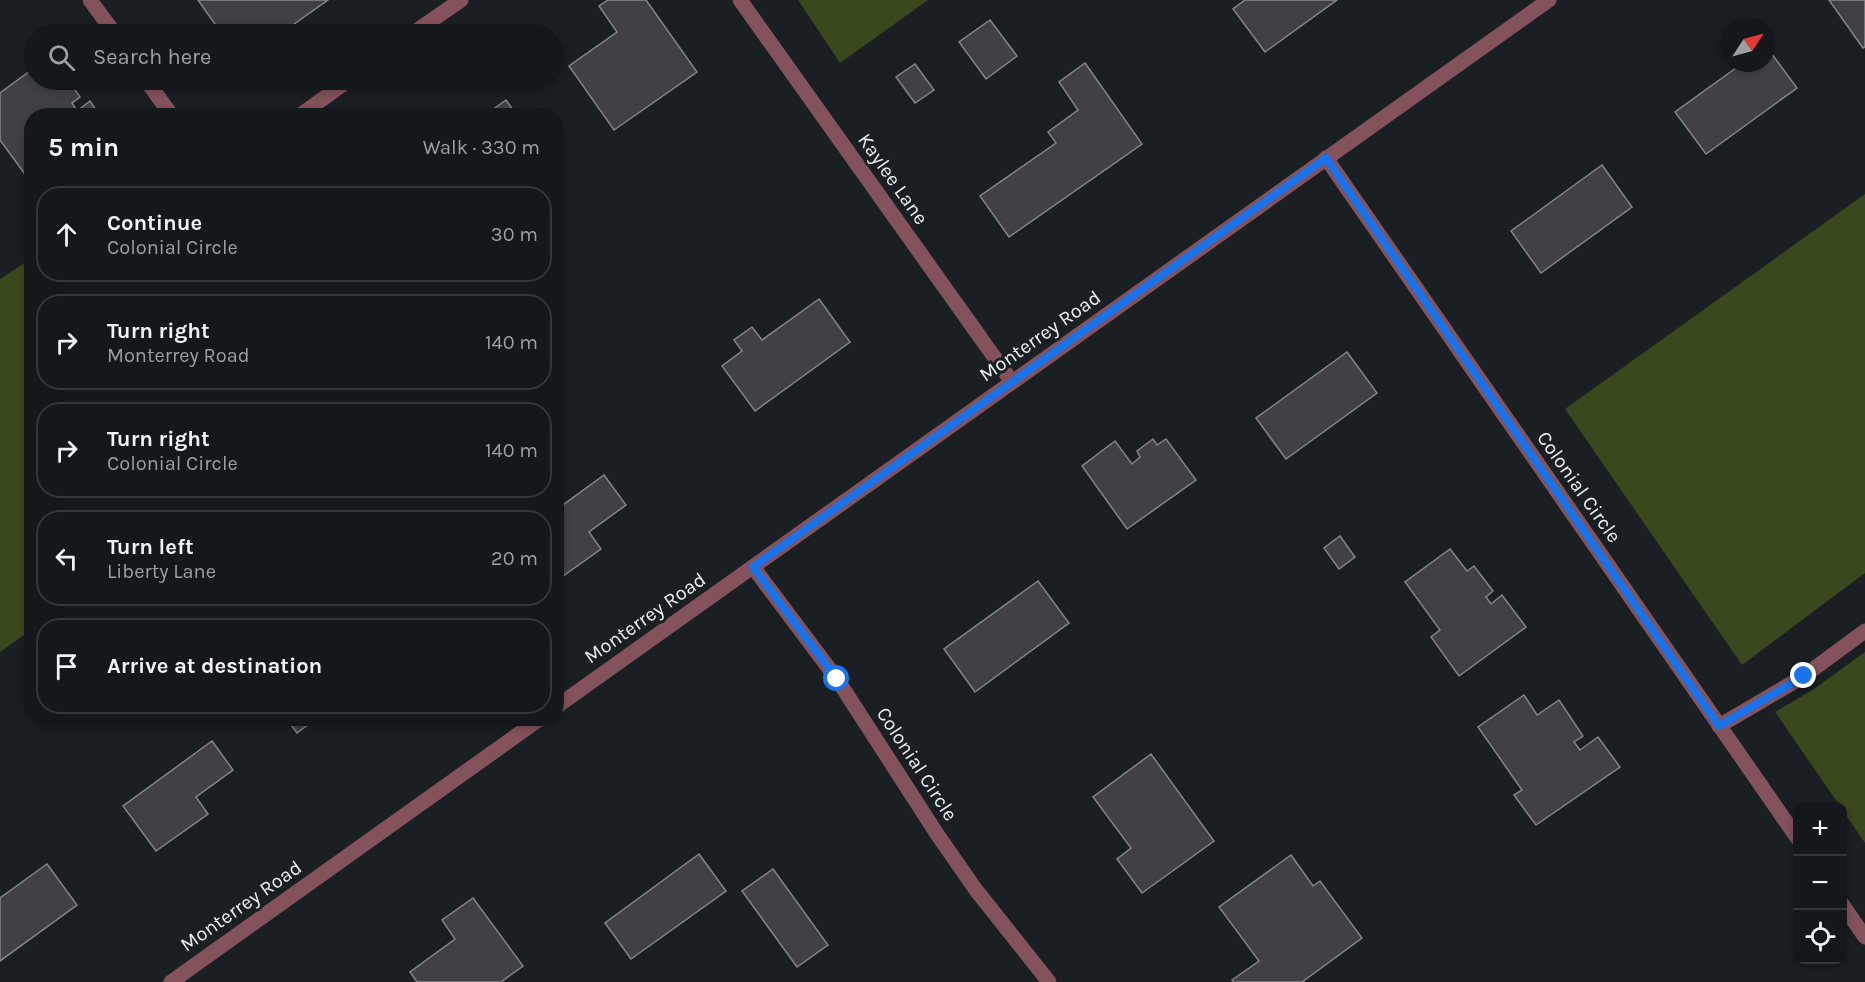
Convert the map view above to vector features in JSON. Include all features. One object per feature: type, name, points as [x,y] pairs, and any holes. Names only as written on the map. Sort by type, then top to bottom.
[{"type":"street","points":[[90,0],[108,24]]},
{"type":"street","points":[[426,24],[461,0]]},
{"type":"street","name":"Kaylee Lane","points":[[740,0],[1012,382]]},
{"type":"street","name":"Monterrey Road","points":[[564,701],[1549,0]]},
{"type":"street","points":[[153,90],[166,108]]},
{"type":"street","points":[[310,108],[335,90]]},
{"type":"street","name":"Colonial Circle","points":[[1326,158],[1793,834]]},
{"type":"street","name":"Colonial Circle","points":[[753,567],[837,679],[976,890],[1049,982]]},
{"type":"street","points":[[1719,726],[1804,676],[1865,631]]},
{"type":"street","name":"Monterrey Road","points":[[171,982],[530,726]]},
{"type":"street","points":[[1846,910],[1865,937]]},
{"type":"green space","points":[[798,0],[928,0],[840,63]]},
{"type":"green space","points":[[1865,194],[1865,573],[1742,665],[1565,409]]},
{"type":"green space","points":[[24,264],[24,635],[0,652],[0,279]]},
{"type":"green space","points":[[1865,652],[1865,843],[1847,817],[1847,802],[1837,802],[1775,712],[1814,689]]},
{"type":"building","points":[[198,0],[328,0],[294,24],[215,24]]},
{"type":"building","points":[[608,0],[646,0],[697,72],[614,130],[569,66],[617,32],[599,6]]},
{"type":"building","points":[[1245,0],[1337,0],[1265,52],[1233,9]]},
{"type":"building","points":[[1829,0],[1865,0],[1865,47],[1863,48]]},
{"type":"building","points":[[990,20],[1017,56],[986,79],[959,42]]},
{"type":"building","points":[[1775,58],[1797,88],[1706,154],[1675,112],[1731,72],[1775,72]]},
{"type":"building","points":[[1085,63],[1142,144],[1009,237],[980,196],[1056,143],[1048,132],[1078,110],[1059,82]]},
{"type":"building","points":[[915,64],[934,90],[915,103],[896,77]]},
{"type":"building","points":[[24,75],[24,90],[75,90],[80,97],[72,103],[75,108],[24,108],[24,173],[0,140],[0,93]]},
{"type":"building","points":[[506,100],[512,108],[495,108]]},
{"type":"building","points":[[90,101],[95,108],[81,108]]},
{"type":"building","points":[[1602,165],[1632,207],[1541,273],[1511,231]]},
{"type":"building","points":[[819,299],[850,342],[755,411],[722,366],[742,351],[734,340],[752,327],[762,340]]},
{"type":"building","points":[[1347,352],[1377,393],[1286,459],[1256,418]]},
{"type":"building","points":[[1153,439],[1157,445],[1166,439],[1196,480],[1127,529],[1082,466],[1115,441],[1132,464],[1140,457],[1137,451]]},
{"type":"building","points":[[604,475],[626,505],[589,532],[601,549],[564,575],[564,504]]},
{"type":"building","points":[[1340,536],[1355,557],[1339,569],[1324,548]]},
{"type":"building","points":[[1450,549],[1467,571],[1474,566],[1493,591],[1486,597],[1491,604],[1502,595],[1526,627],[1459,676],[1431,637],[1440,630],[1405,582]]},
{"type":"building","points":[[1038,581],[1069,623],[975,692],[944,649]]},
{"type":"building","points":[[1524,695],[1537,715],[1559,700],[1583,736],[1574,742],[1580,750],[1598,737],[1620,767],[1536,825],[1514,795],[1522,790],[1478,727]]},
{"type":"building","points":[[292,726],[306,726],[297,733]]},
{"type":"building","points":[[212,741],[233,770],[196,797],[208,814],[156,851],[123,806]]},
{"type":"building","points":[[1151,754],[1214,841],[1142,893],[1117,859],[1131,848],[1093,797]]},
{"type":"building","points":[[699,854],[726,891],[631,959],[605,923]]},
{"type":"building","points":[[1291,855],[1313,886],[1320,881],[1362,938],[1302,982],[1234,982],[1232,980],[1259,961],[1219,907]]},
{"type":"building","points":[[47,864],[77,905],[0,961],[0,898]]},
{"type":"building","points":[[773,869],[828,945],[797,967],[742,891]]},
{"type":"building","points":[[473,898],[523,966],[501,982],[417,982],[410,972],[455,939],[442,920]]},
{"type":"route","points":[[837,679],[753,567],[1326,158],[1719,726],[1804,676]]}]
